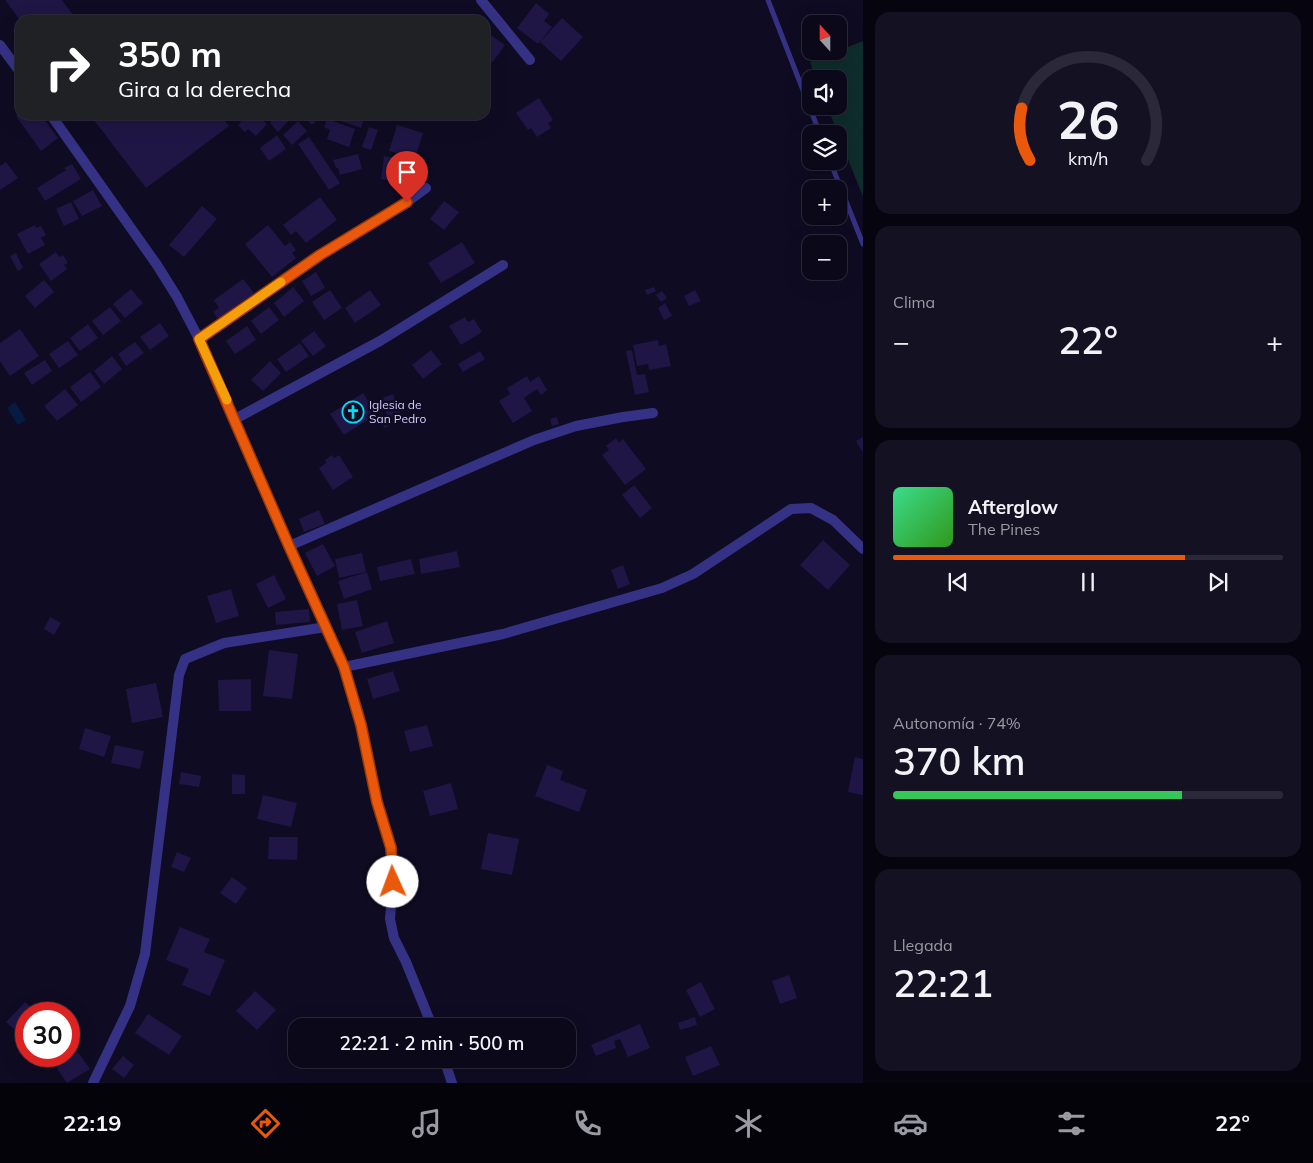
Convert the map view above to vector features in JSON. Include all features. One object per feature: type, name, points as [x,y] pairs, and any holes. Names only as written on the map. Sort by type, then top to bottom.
[{"type":"street","points":[[481,0],[530,60]]},
{"type":"street","points":[[0,45],[15,65]]},
{"type":"street","points":[[55,120],[157,265],[199,339],[344,667],[361,725],[377,802],[391,848],[394,870],[390,919],[394,938],[429,1018]]},
{"type":"street","points":[[199,339],[320,255],[407,202],[426,188]]},
{"type":"street","points":[[235,419],[380,341],[503,265]]},
{"type":"street","points":[[289,546],[534,440],[576,426],[653,413]]},
{"type":"street","points":[[344,667],[503,634],[662,588],[693,574],[791,510],[811,508],[833,520],[863,549]]},
{"type":"street","points":[[93,1083],[130,1006],[145,954],[179,674],[185,659],[224,643],[326,627]]},
{"type":"street","points":[[447,1068],[452,1083]]},
{"type":"lane","points":[[768,0],[817,125]]},
{"type":"lane","points":[[834,170],[863,244]]},
{"type":"green space","points":[[863,41],[863,197],[847,157],[847,125],[835,125],[831,115],[847,115],[847,70],[813,70],[810,62],[815,60],[848,60],[848,47]]},
{"type":"water","points":[[15,402],[26,420],[18,425],[7,408]]},
{"type":"building","points":[[5,0],[62,0],[73,15],[16,15]]},
{"type":"building","points":[[536,3],[549,14],[544,21],[552,27],[538,44],[517,28]]},
{"type":"building","points":[[562,18],[583,37],[561,61],[540,42]]},
{"type":"building","points":[[490,34],[505,45],[492,63],[490,62]]},
{"type":"building","points":[[539,98],[553,120],[548,123],[551,128],[537,137],[531,128],[528,130],[516,113]]},
{"type":"building","points":[[19,120],[45,120],[58,138],[41,151]]},
{"type":"building","points":[[94,120],[224,120],[229,126],[146,188]]},
{"type":"building","points":[[242,120],[263,120],[267,124],[256,136],[248,129],[245,132],[238,125]]},
{"type":"building","points":[[273,120],[289,120],[278,132],[270,123]]},
{"type":"building","points":[[307,120],[314,120],[316,122],[312,125]]},
{"type":"building","points":[[327,120],[330,120],[355,129],[349,147],[327,139],[330,130],[324,127]]},
{"type":"building","points":[[338,120],[363,120],[361,128]]},
{"type":"building","points":[[298,121],[307,131],[292,145],[283,135]]},
{"type":"building","points":[[397,125],[423,133],[415,158],[389,151]]},
{"type":"building","points":[[369,127],[378,130],[371,150],[362,147]]},
{"type":"building","points":[[277,135],[286,149],[269,161],[260,148]]},
{"type":"building","points":[[309,137],[340,183],[329,190],[298,144]]},
{"type":"building","points":[[358,154],[362,169],[340,175],[333,160]]},
{"type":"building","points":[[384,156],[409,160],[406,183],[381,179]]},
{"type":"building","points":[[6,162],[18,178],[0,190],[0,166]]},
{"type":"building","points":[[72,164],[81,179],[45,201],[37,188],[66,170],[64,168]]},
{"type":"building","points":[[93,190],[102,206],[82,216],[73,201]]},
{"type":"building","points":[[320,197],[337,220],[306,243],[296,231],[291,235],[283,225]]},
{"type":"building","points":[[444,201],[459,212],[444,230],[430,219]]},
{"type":"building","points":[[71,202],[79,219],[64,226],[56,209]]},
{"type":"building","points":[[202,206],[217,219],[184,257],[169,245]]},
{"type":"building","points":[[35,225],[36,228],[41,226],[46,235],[41,238],[45,245],[28,254],[17,234]]},
{"type":"building","points":[[268,225],[285,246],[290,242],[296,250],[292,253],[296,258],[272,277],[245,244]]},
{"type":"building","points":[[462,242],[475,263],[441,283],[428,263]]},
{"type":"building","points":[[56,252],[59,257],[63,255],[68,263],[64,265],[67,269],[51,281],[39,264]]},
{"type":"building","points":[[16,253],[23,268],[18,271],[10,256]]},
{"type":"building","points":[[316,272],[325,288],[311,296],[302,281]]},
{"type":"building","points":[[243,279],[254,293],[218,319],[213,312],[219,308],[214,300]]},
{"type":"building","points":[[44,280],[54,292],[35,308],[25,296]]},
{"type":"building","points":[[293,287],[304,301],[284,317],[274,303]]},
{"type":"building","points":[[654,287],[656,291],[647,295],[645,290]]},
{"type":"building","points":[[131,289],[143,303],[125,318],[113,304]]},
{"type":"building","points":[[330,290],[342,308],[324,320],[312,302]]},
{"type":"building","points":[[370,290],[381,305],[355,323],[345,308]]},
{"type":"building","points":[[695,290],[701,301],[689,306],[684,296]]},
{"type":"building","points":[[662,291],[667,298],[661,302],[656,295]]},
{"type":"building","points":[[665,303],[672,316],[664,320],[658,308]]},
{"type":"building","points":[[110,307],[121,321],[103,335],[92,321]]},
{"type":"building","points":[[269,307],[279,320],[261,334],[251,321]]},
{"type":"building","points":[[465,317],[468,322],[474,319],[482,332],[461,345],[449,326]]},
{"type":"building","points":[[160,323],[169,336],[150,350],[140,337]]},
{"type":"building","points":[[88,324],[98,338],[80,351],[70,338]]},
{"type":"building","points":[[247,326],[256,340],[235,354],[226,341]]},
{"type":"building","points":[[20,329],[39,356],[10,376],[0,361],[0,343]]},
{"type":"building","points":[[314,331],[326,346],[313,356],[301,341]]},
{"type":"building","points":[[658,340],[659,346],[666,344],[671,366],[649,370],[648,364],[637,366],[633,345]]},
{"type":"building","points":[[68,341],[78,355],[59,368],[49,354]]},
{"type":"building","points":[[135,342],[144,353],[126,366],[118,354]]},
{"type":"building","points":[[300,343],[309,356],[286,372],[277,359]]},
{"type":"building","points":[[431,350],[442,364],[423,379],[412,365]]},
{"type":"building","points":[[632,350],[637,375],[645,374],[649,392],[635,395],[626,351]]},
{"type":"building","points":[[480,351],[485,359],[463,372],[458,364]]},
{"type":"building","points":[[112,356],[122,369],[104,384],[94,371]]},
{"type":"building","points":[[45,360],[52,371],[32,385],[24,373]]},
{"type":"building","points":[[270,361],[281,373],[263,391],[251,380]]},
{"type":"building","points":[[90,372],[101,387],[81,402],[70,387]]},
{"type":"building","points":[[527,376],[530,382],[539,376],[547,390],[541,395],[537,389],[524,398],[532,411],[513,423],[499,401],[510,394],[507,388]]},
{"type":"building","points":[[65,389],[78,405],[57,421],[44,406]]},
{"type":"building","points":[[363,393],[377,414],[344,435],[330,414]]},
{"type":"building","points":[[393,394],[403,420],[384,428],[380,418],[387,415],[380,399]]},
{"type":"building","points":[[557,417],[559,424],[552,426],[550,419]]},
{"type":"building","points":[[863,437],[863,453],[856,441]]},
{"type":"building","points":[[616,438],[619,443],[623,439],[646,469],[625,485],[602,455],[609,450],[606,446]]},
{"type":"building","points":[[332,455],[334,458],[339,455],[353,477],[333,490],[319,468]]},
{"type":"building","points":[[634,485],[652,508],[640,518],[622,495]]},
{"type":"building","points":[[319,510],[325,524],[304,532],[299,519]]},
{"type":"building","points":[[823,540],[850,565],[828,590],[800,565]]},
{"type":"building","points":[[323,544],[335,566],[317,576],[305,553]]},
{"type":"building","points":[[457,551],[460,567],[421,574],[419,559]]},
{"type":"building","points":[[362,553],[366,572],[339,578],[335,559]]},
{"type":"building","points":[[411,559],[415,574],[380,581],[377,567]]},
{"type":"building","points":[[623,565],[630,584],[618,589],[611,570]]},
{"type":"building","points":[[367,572],[372,589],[344,599],[338,581]]},
{"type":"building","points":[[274,575],[286,599],[268,608],[256,584]]},
{"type":"building","points":[[231,589],[239,616],[216,623],[207,596]]},
{"type":"building","points":[[357,600],[363,626],[342,630],[337,604]]},
{"type":"building","points":[[309,609],[310,622],[276,625],[275,612]]},
{"type":"building","points":[[50,617],[61,623],[54,635],[44,629]]},
{"type":"building","points":[[387,621],[394,643],[362,653],[355,632]]},
{"type":"building","points":[[269,650],[298,654],[292,699],[263,696]]},
{"type":"building","points":[[393,671],[400,691],[373,699],[367,679]]},
{"type":"building","points":[[251,679],[251,711],[219,711],[218,680]]},
{"type":"building","points":[[156,683],[163,717],[132,723],[126,689]]},
{"type":"building","points":[[427,725],[433,746],[410,752],[404,731]]},
{"type":"building","points":[[85,728],[111,736],[104,757],[79,749]]},
{"type":"building","points":[[115,745],[144,751],[140,769],[111,763]]},
{"type":"building","points":[[855,757],[863,759],[863,795],[848,792]]},
{"type":"building","points":[[547,765],[563,771],[560,780],[587,790],[579,812],[535,796]]},
{"type":"building","points":[[181,772],[201,776],[199,787],[179,784]]},
{"type":"building","points":[[232,774],[245,775],[245,794],[232,794]]},
{"type":"building","points":[[451,783],[458,809],[430,816],[423,791]]},
{"type":"building","points":[[263,795],[297,803],[291,827],[257,819]]},
{"type":"building","points":[[488,833],[519,839],[512,875],[481,869]]},
{"type":"building","points":[[269,837],[298,837],[297,860],[268,859]]},
{"type":"building","points":[[177,852],[191,858],[184,872],[171,867]]},
{"type":"building","points":[[232,877],[247,888],[236,904],[220,893]]},
{"type":"building","points":[[180,927],[210,939],[204,952],[225,960],[210,996],[182,985],[189,969],[166,960]]},
{"type":"building","points":[[789,975],[797,998],[780,1004],[772,981]]},
{"type":"building","points":[[701,982],[715,1009],[700,1017],[686,990]]},
{"type":"building","points":[[255,991],[276,1010],[257,1030],[236,1011]]},
{"type":"building","points":[[15,1013],[15,1030],[6,1022]]},
{"type":"building","points":[[148,1014],[182,1036],[169,1055],[135,1033]]},
{"type":"building","points":[[695,1017],[697,1025],[680,1030],[678,1023]]},
{"type":"building","points":[[640,1024],[650,1048],[628,1057],[620,1039],[614,1041],[616,1048],[596,1056],[591,1045]]},
{"type":"building","points":[[711,1046],[720,1065],[693,1076],[685,1057]]},
{"type":"building","points":[[80,1055],[90,1069],[67,1083],[56,1067],[80,1067]]},
{"type":"building","points":[[123,1056],[134,1065],[124,1078],[112,1069]]},
{"type":"slow traffic","points":[[227,400],[199,339],[281,282]]},
{"type":"place","name":"Iglesia de San Pedro","points":[[353,412]]},
{"type":"route","points":[[393,882],[394,870],[391,848],[377,802],[361,725],[344,667],[199,339],[320,255],[407,202]]}]
